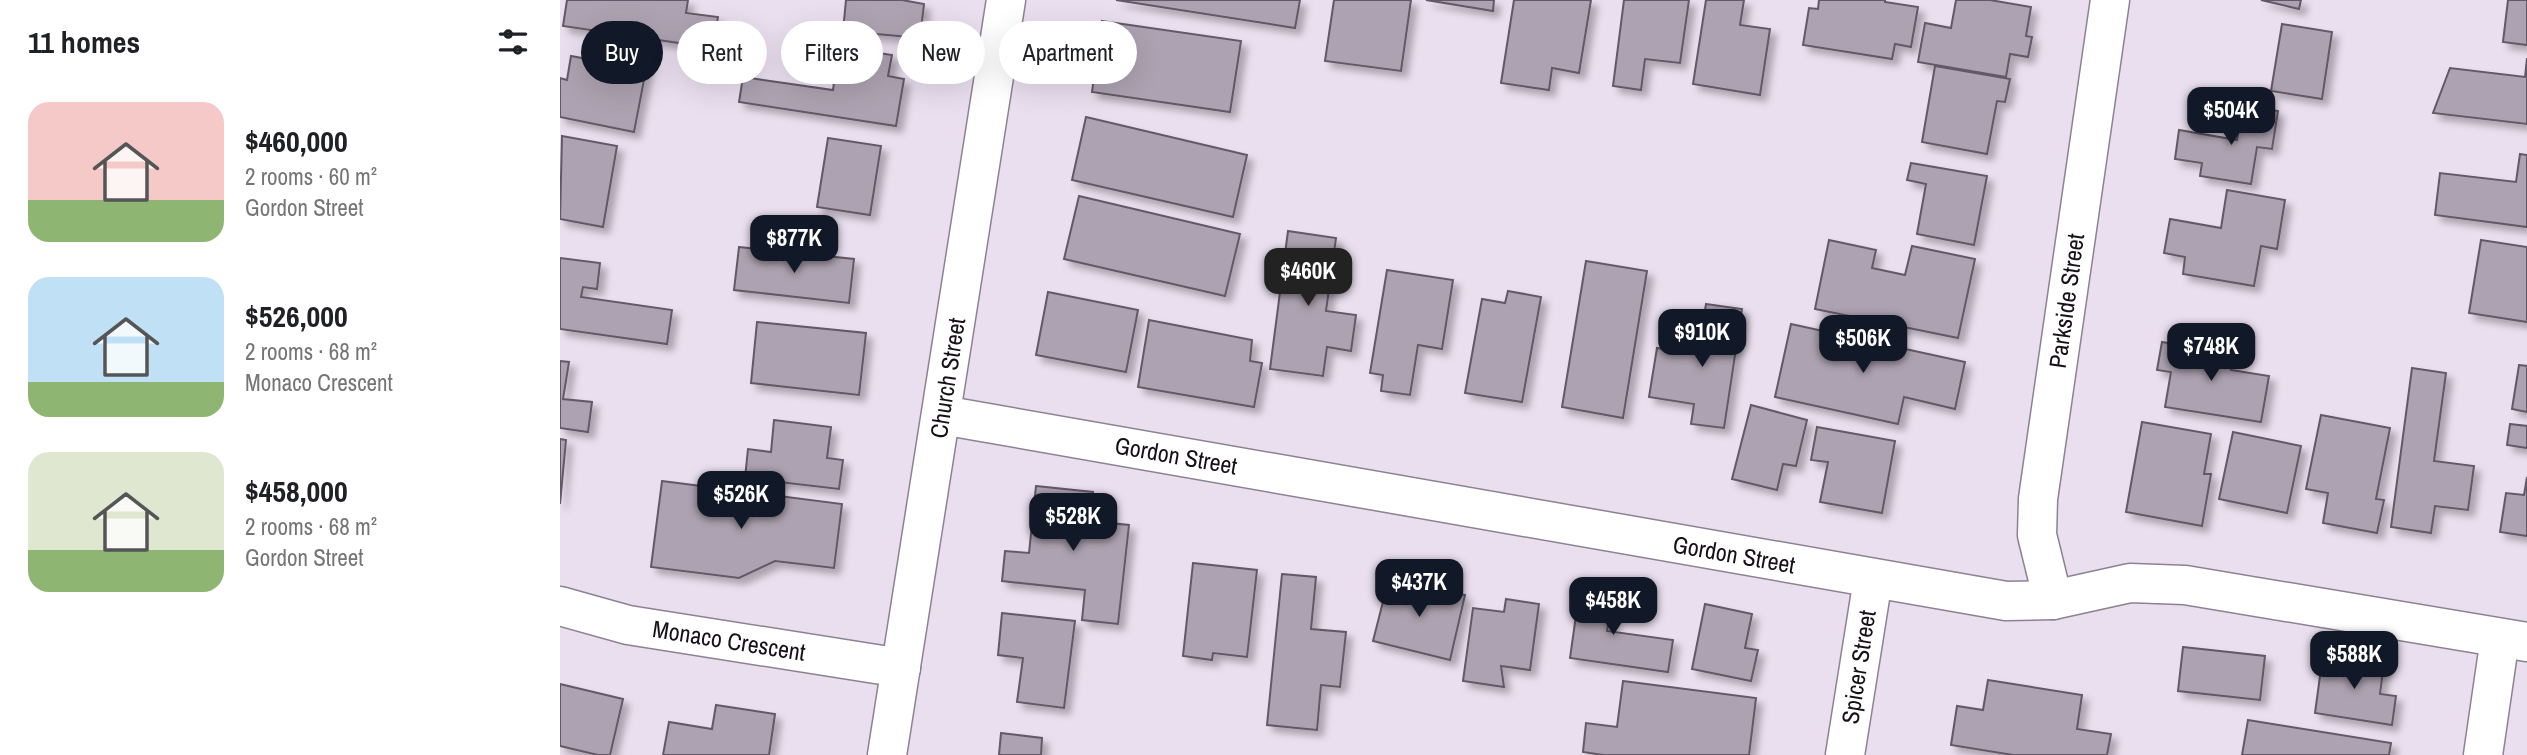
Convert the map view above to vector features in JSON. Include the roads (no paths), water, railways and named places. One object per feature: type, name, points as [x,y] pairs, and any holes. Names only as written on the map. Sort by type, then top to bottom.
[{"type":"street","name":"Church Street","points":[[887,755],[1006,0]]},
{"type":"street","name":"Parkside Street","points":[[2053,600],[2038,544],[2038,499],[2110,0]]},
{"type":"street","name":"Gordon Street","points":[[942,415],[2006,601],[2053,600],[2130,583],[2185,585],[2513,640]]},
{"type":"street","name":"Spicer Street","points":[[1845,755],[1873,579]]},
{"type":"street","name":"Monaco Crescent","points":[[560,606],[628,625],[901,668]]},
{"type":"street","points":[[2483,755],[2513,640]]}]
